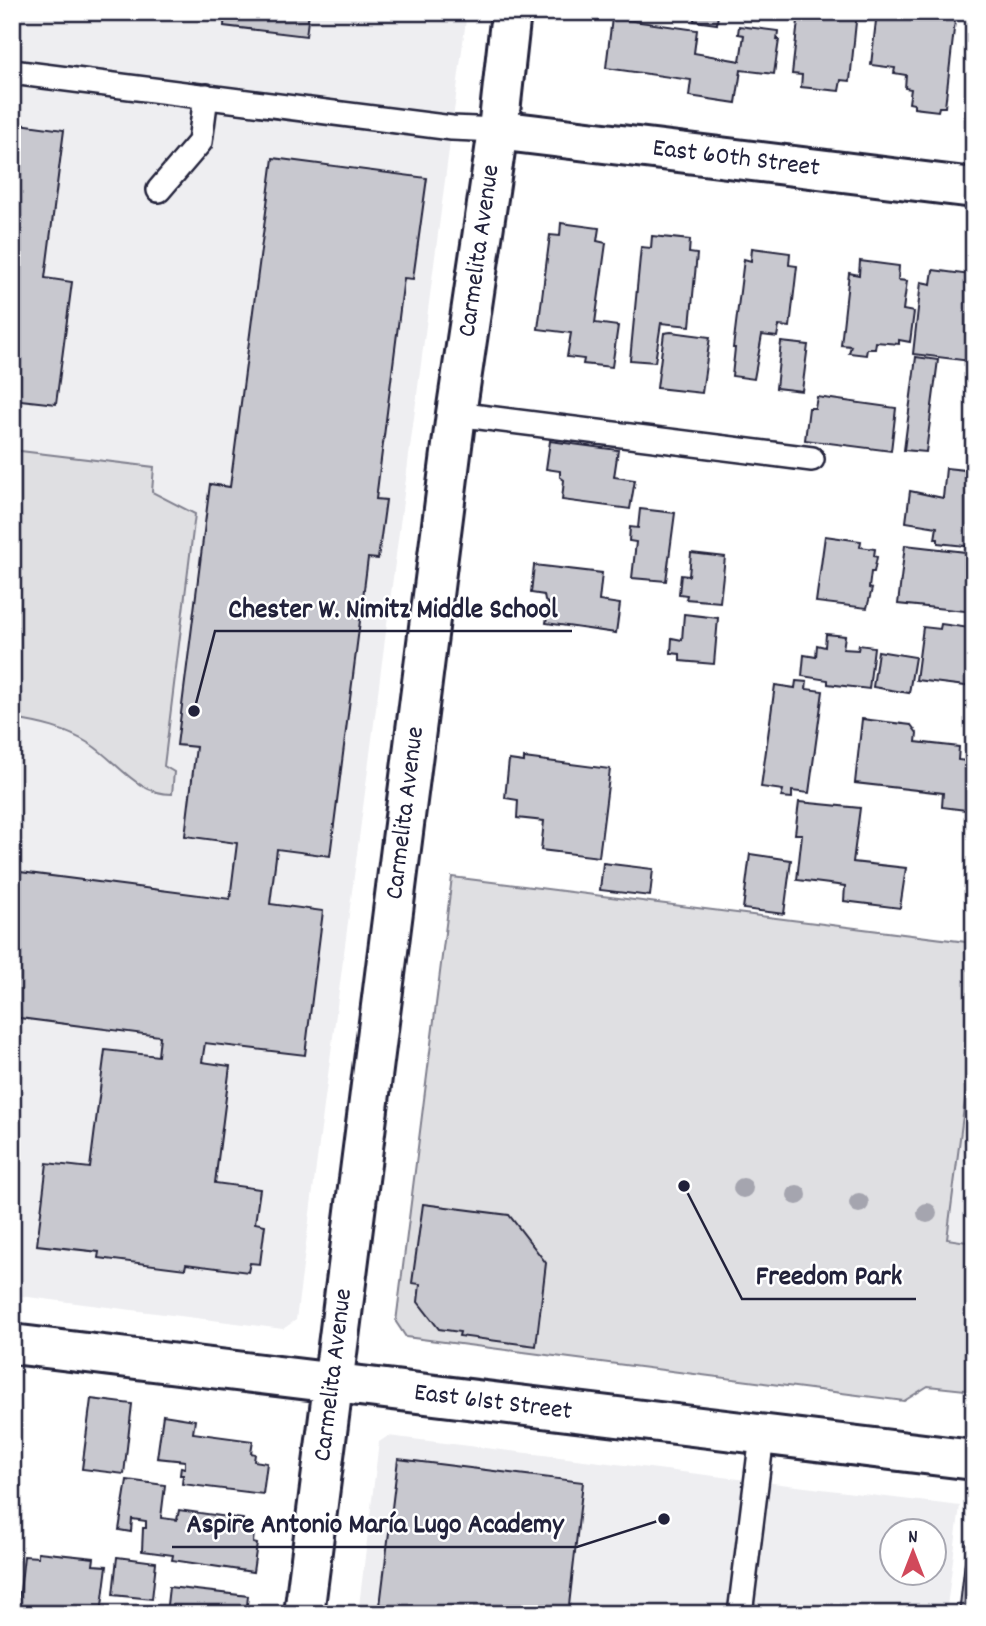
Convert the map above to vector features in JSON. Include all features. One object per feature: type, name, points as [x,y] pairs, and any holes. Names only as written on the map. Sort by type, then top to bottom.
[{"type":"street","name":"Carmelita Avenue","points":[[304,1614],[456,414],[498,130],[511,12]]},
{"type":"street","name":"East 60th Street","points":[[498,130],[974,188]]},
{"type":"street","name":"East 61st Street","points":[[12,1344],[974,1460]]},
{"type":"lane","points":[[12,72],[452,128],[498,130]]},
{"type":"lane","points":[[159,190],[200,142],[205,96]]},
{"type":"lane","points":[[456,414],[812,459]]},
{"type":"lane","points":[[740,1614],[762,1436]]},
{"type":"shaded area","points":[[12,12],[467,12],[296,1320],[283,1329],[12,1295]]},
{"type":"shaded area","points":[[12,450],[154,467],[152,492],[195,514],[164,766],[174,772],[172,794],[159,793],[138,783],[100,751],[72,734],[12,719]]},
{"type":"shaded area","points":[[452,877],[974,943],[974,1030],[947,1239],[974,1243],[974,1391],[928,1386],[904,1401],[406,1337],[396,1322]]},
{"type":"shaded area","points":[[974,1029],[974,1391],[945,1257]]},
{"type":"shaded area","points":[[388,1436],[960,1506],[946,1614],[358,1614],[379,1442]]},
{"type":"building","points":[[225,12],[309,12],[306,36],[224,26]]},
{"type":"building","points":[[686,12],[718,12],[717,24],[694,21],[695,13]]},
{"type":"building","points":[[799,12],[857,12],[850,81],[841,80],[839,91],[801,87],[802,75],[792,74]]},
{"type":"building","points":[[877,12],[956,12],[945,107],[939,107],[938,111],[914,108],[914,104],[909,103],[911,89],[905,88],[906,75],[894,73],[895,68],[871,65]]},
{"type":"building","points":[[612,18],[697,30],[694,53],[740,61],[744,35],[738,34],[739,26],[778,31],[774,74],[741,70],[736,103],[689,96],[691,80],[606,68]]},
{"type":"building","points":[[12,123],[64,130],[45,278],[72,282],[56,404],[12,399]]},
{"type":"building","points":[[273,158],[427,178],[413,279],[404,278],[376,499],[386,500],[378,559],[368,558],[330,856],[277,849],[270,904],[323,911],[305,1055],[205,1043],[202,1062],[230,1066],[215,1183],[260,1189],[255,1223],[265,1225],[260,1264],[250,1263],[248,1272],[186,1264],[185,1269],[98,1258],[99,1252],[37,1245],[47,1163],[90,1168],[105,1050],[158,1056],[160,1036],[12,1017],[12,871],[230,899],[237,843],[185,836],[196,747],[177,745],[210,484],[230,487]]},
{"type":"building","points":[[561,223],[599,228],[597,241],[606,243],[595,323],[618,326],[612,367],[583,364],[584,359],[567,357],[571,333],[538,329],[550,235],[560,236]]},
{"type":"building","points":[[652,236],[690,240],[689,253],[697,254],[690,326],[661,323],[655,362],[630,360],[641,247],[651,248]]},
{"type":"building","points":[[752,248],[790,253],[789,265],[797,266],[790,327],[779,326],[777,337],[762,335],[754,379],[732,376],[744,259],[751,261]]},
{"type":"building","points":[[860,261],[899,266],[898,280],[907,281],[903,310],[914,312],[910,342],[876,342],[875,349],[867,349],[866,355],[849,353],[851,346],[841,345],[849,273],[859,275]]},
{"type":"building","points":[[933,270],[971,275],[970,288],[974,288],[974,333],[970,361],[913,354],[921,282],[931,284]]},
{"type":"building","points":[[664,333],[710,337],[702,393],[657,388]]},
{"type":"building","points":[[781,342],[808,345],[802,391],[776,388]]},
{"type":"building","points":[[916,357],[938,360],[926,452],[904,450]]},
{"type":"building","points":[[817,397],[896,408],[891,451],[805,440],[809,408],[815,408]]},
{"type":"building","points":[[550,441],[618,450],[614,477],[635,480],[630,509],[562,500],[564,480],[560,477],[560,471],[546,469]]},
{"type":"building","points":[[946,468],[974,471],[974,547],[938,543],[938,539],[935,539],[937,527],[906,522],[910,491],[943,498]]},
{"type":"building","points":[[640,509],[675,513],[666,581],[632,578],[636,542],[629,541],[630,527],[638,528]]},
{"type":"building","points":[[825,536],[861,541],[860,547],[875,549],[874,556],[877,557],[874,572],[871,572],[869,588],[872,589],[867,608],[816,602]]},
{"type":"building","points":[[905,545],[974,553],[974,612],[898,604]]},
{"type":"building","points":[[691,553],[725,557],[720,602],[686,599],[687,595],[679,594],[681,575],[689,576]]},
{"type":"building","points":[[534,565],[602,573],[599,601],[620,604],[616,633],[546,623],[549,604],[544,595],[531,593]]},
{"type":"building","points":[[684,614],[718,618],[714,664],[680,661],[680,654],[671,653],[672,638],[682,640]]},
{"type":"building","points":[[941,624],[970,628],[970,634],[974,634],[974,687],[916,680],[923,627],[940,629]]},
{"type":"building","points":[[826,634],[845,636],[843,649],[858,650],[859,645],[874,647],[869,689],[828,684],[828,680],[802,676],[804,655],[816,657],[817,645],[825,647]]},
{"type":"building","points":[[878,651],[915,657],[909,693],[873,687]]},
{"type":"building","points":[[796,681],[807,682],[806,689],[823,691],[809,793],[792,791],[792,798],[781,797],[783,790],[761,787],[775,685],[795,688]]},
{"type":"building","points":[[862,719],[911,725],[917,733],[916,742],[959,747],[958,760],[974,762],[974,811],[942,807],[943,793],[855,783]]},
{"type":"building","points":[[524,758],[610,769],[599,857],[541,850],[544,821],[517,818],[518,800],[505,798],[509,760],[524,762]]},
{"type":"building","points":[[799,802],[860,808],[853,862],[906,868],[900,908],[844,901],[845,886],[797,880],[802,834],[795,834]]},
{"type":"building","points":[[750,854],[791,860],[784,914],[743,909]]},
{"type":"building","points":[[603,863],[653,869],[650,896],[600,890]]},
{"type":"building","points":[[423,1204],[509,1215],[546,1263],[536,1346],[459,1336],[460,1332],[439,1329],[418,1302],[420,1284],[412,1283]]},
{"type":"building","points":[[91,1399],[132,1404],[124,1474],[82,1469]]},
{"type":"building","points":[[163,1415],[195,1420],[193,1433],[253,1441],[251,1453],[255,1454],[254,1461],[267,1463],[263,1494],[182,1484],[181,1467],[185,1468],[185,1461],[157,1458]]},
{"type":"building","points":[[398,1459],[583,1482],[568,1614],[379,1614]]},
{"type":"building","points":[[127,1480],[165,1485],[161,1518],[177,1520],[179,1510],[243,1519],[242,1530],[254,1532],[253,1543],[257,1544],[253,1572],[172,1560],[173,1555],[142,1551],[146,1521],[132,1519],[131,1532],[119,1530]]},
{"type":"building","points":[[967,1544],[974,1545],[974,1614],[959,1614]]},
{"type":"building","points":[[38,1552],[94,1558],[93,1565],[107,1566],[101,1614],[50,1614],[18,1610],[24,1556],[38,1557]]},
{"type":"building","points":[[117,1557],[156,1562],[152,1599],[113,1595]]},
{"type":"building","points":[[169,1587],[248,1596],[246,1614],[166,1614]]},
{"type":"place","name":"Chester W. Nimitz Middle School","points":[[194,711]]},
{"type":"place","name":"Freedom Park","points":[[684,1186]]},
{"type":"place","name":"Aspire Antonio María Lugo Academy","points":[[664,1519]]}]
